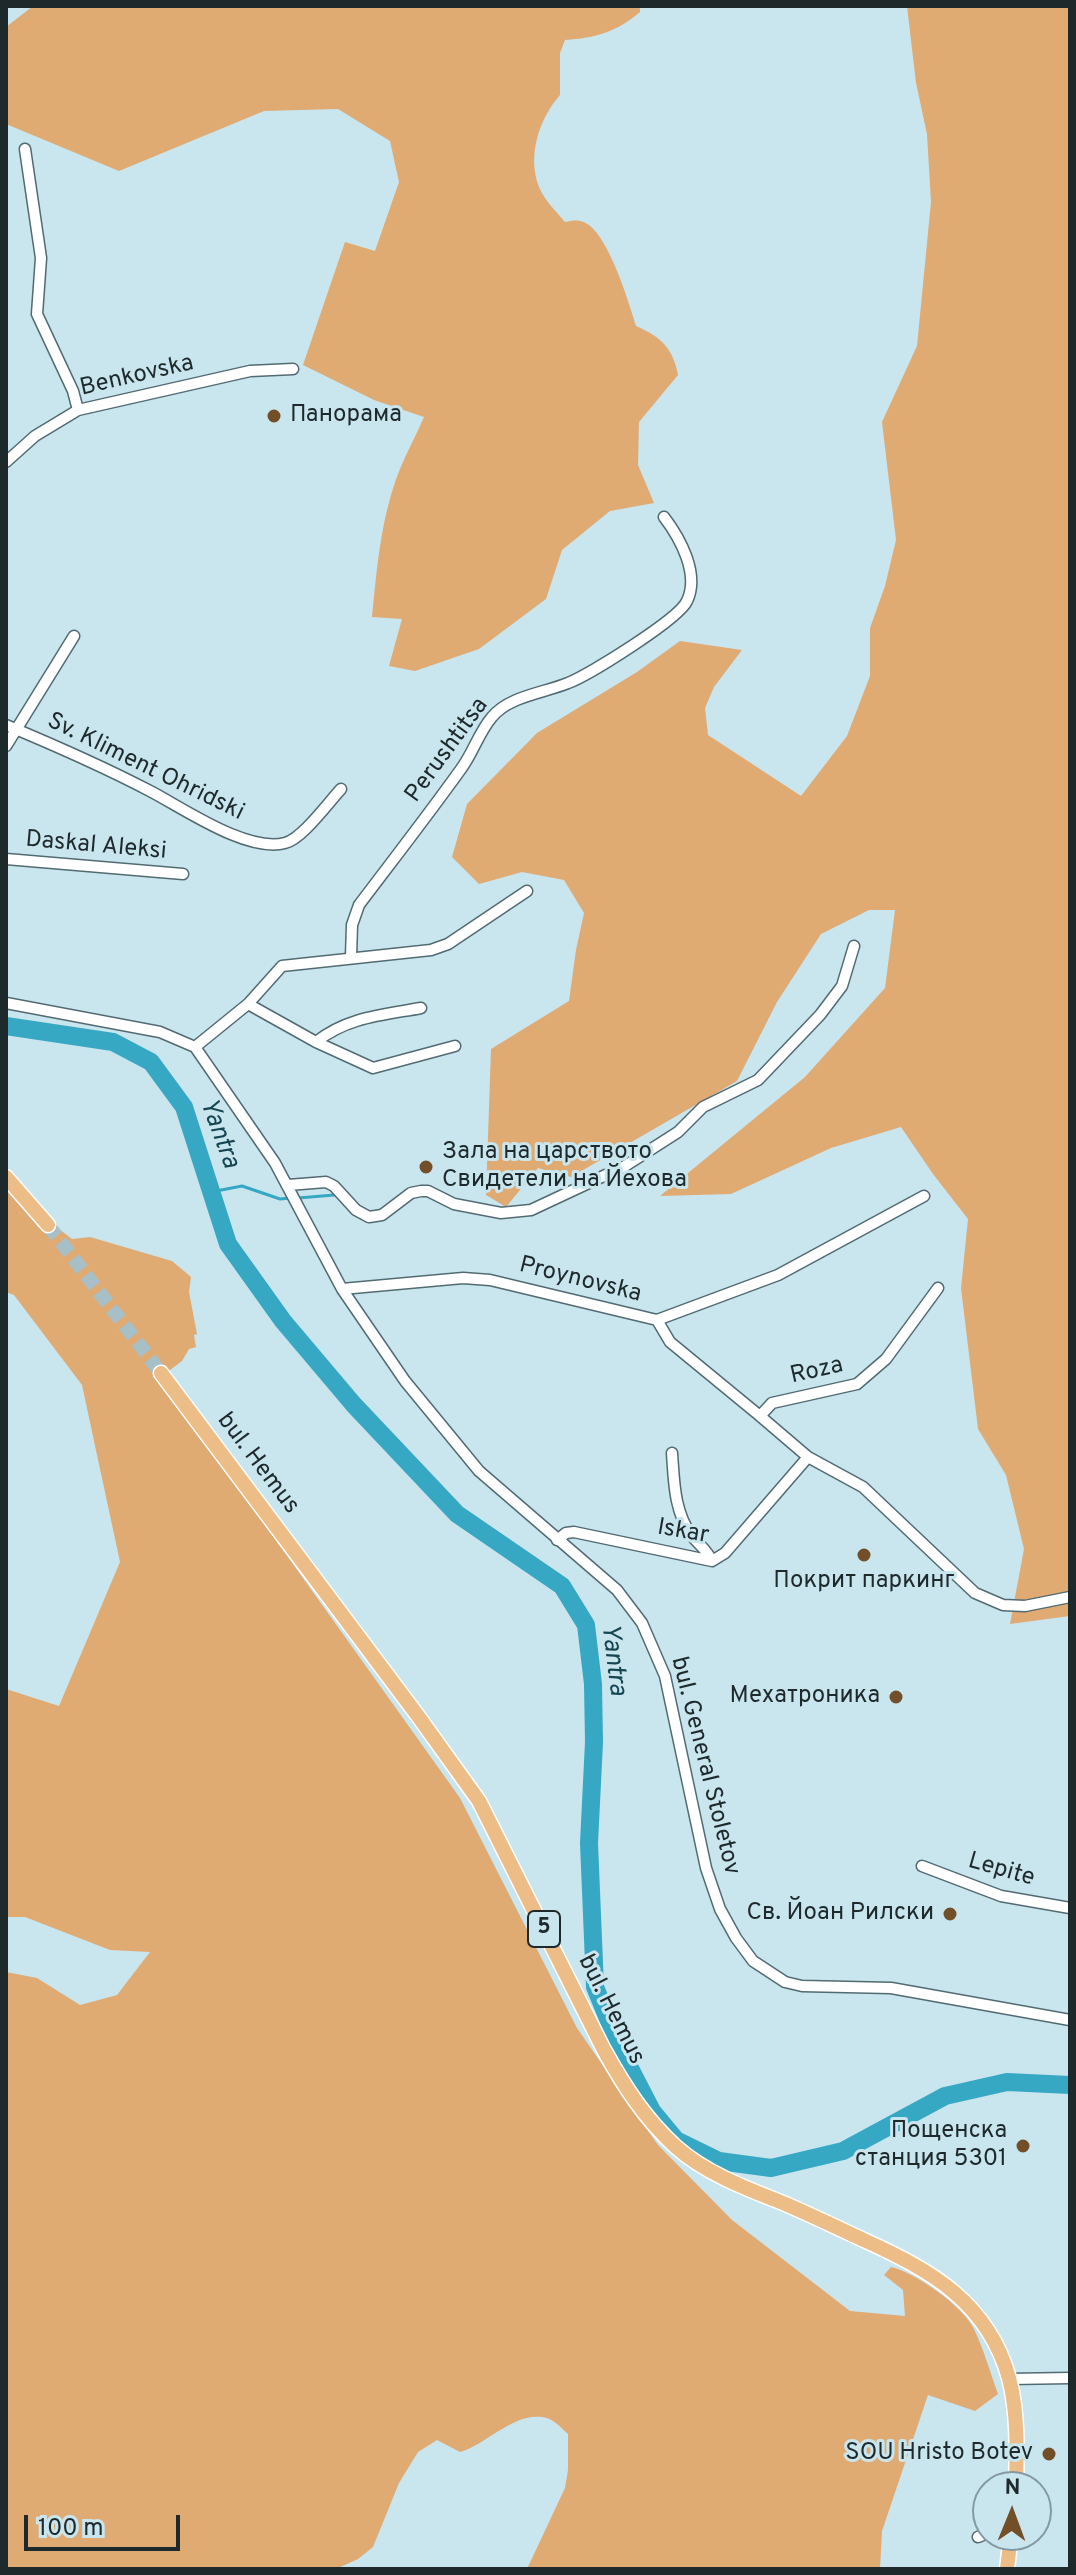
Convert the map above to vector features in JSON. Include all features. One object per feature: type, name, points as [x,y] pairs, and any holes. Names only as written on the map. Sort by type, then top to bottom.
[{"type":"main road","points":[[6,1177],[48,1225]]},
{"type":"main road","name":"bul. Hemus","points":[[161,1373],[410,1704],[479,1801],[604,2050],[625,2088],[647,2117],[678,2149],[711,2170],[899,2256],[942,2281],[974,2310],[1016,2379],[1016,2471]]},
{"type":"street","points":[[25,149],[41,258],[37,314],[73,391],[78,410]]},
{"type":"street","name":"Benkovska","points":[[6,462],[35,436],[78,410],[250,371],[293,369]]},
{"type":"street","name":"Perushtitsa","points":[[351,957],[352,925],[359,905],[463,767],[492,717],[509,703],[589,675],[633,646],[685,605],[689,594],[689,566],[664,517]]},
{"type":"street","points":[[6,746],[74,636]]},
{"type":"street","name":"Sv. Kliment Ohridski","points":[[6,725],[150,791],[184,813],[240,837],[272,844],[287,843],[298,836],[341,789]]},
{"type":"street","name":"Daskal Aleksi","points":[[6,859],[183,874]]},
{"type":"street","points":[[6,1003],[160,1032],[195,1047],[248,1004],[282,966],[431,950],[448,944],[527,891]]},
{"type":"street","points":[[290,1188],[326,1182],[334,1186],[356,1210],[369,1217],[382,1215],[411,1193],[421,1191],[436,1194],[454,1204],[501,1213],[531,1210],[625,1166],[678,1132],[703,1107],[758,1080],[820,1015],[842,986],[854,946]]},
{"type":"street","points":[[248,1004],[316,1042],[373,1068],[455,1046]]},
{"type":"street","points":[[316,1042],[333,1028],[356,1020],[421,1008]]},
{"type":"street","name":"bul. General Stoletov","points":[[195,1047],[290,1188],[342,1289],[405,1381],[463,1455],[617,1590],[634,1610],[652,1640],[665,1676],[706,1868],[720,1909],[753,1961],[785,1982],[802,1986],[891,1988],[1070,2020]]},
{"type":"street","name":"Proynovska","points":[[342,1289],[463,1278],[490,1280],[657,1320],[778,1275],[924,1196]]},
{"type":"street","name":"Roza","points":[[760,1416],[772,1403],[857,1384],[886,1359],[938,1288]]},
{"type":"street","points":[[657,1320],[670,1342],[808,1457],[863,1487],[975,1593],[1003,1605],[1025,1606],[1070,1597]]},
{"type":"street","points":[[672,1453],[681,1516],[712,1561]]},
{"type":"street","name":"Iskar","points":[[557,1540],[566,1533],[582,1533],[712,1561],[725,1553],[808,1457]]},
{"type":"street","name":"Lepite","points":[[922,1866],[1001,1896],[1070,1908]]},
{"type":"street","points":[[1016,2379],[1070,2378]]},
{"type":"shaded area","points":[[33,6],[640,6],[640,12],[614,29],[596,36],[565,40],[560,53],[560,95],[541,126],[534,163],[544,197],[565,222],[583,222],[597,233],[617,272],[636,326],[664,344],[676,366],[678,375],[639,422],[638,465],[654,503],[610,511],[562,550],[546,599],[479,649],[415,671],[389,666],[402,619],[372,617],[378,561],[394,487],[424,417],[374,400],[303,365],[345,242],[375,251],[399,182],[390,141],[338,109],[264,111],[119,171],[6,124],[6,27]]},
{"type":"shaded area","points":[[907,6],[1070,6],[1070,1616],[1010,1624],[1024,1549],[1006,1475],[978,1429],[961,1288],[968,1219],[901,1127],[831,1148],[731,1194],[660,1196],[805,1077],[885,988],[895,910],[869,910],[821,934],[777,1002],[737,1081],[571,1177],[538,1168],[506,1207],[486,1195],[491,1049],[569,1001],[584,913],[564,880],[522,872],[479,884],[452,857],[467,804],[537,733],[637,672],[680,641],[742,650],[714,687],[705,708],[708,735],[801,796],[847,736],[870,676],[870,628],[885,586],[896,540],[882,422],[917,346],[931,202],[927,134],[916,83]]},
{"type":"shaded area","points":[[6,1188],[72,1239],[90,1237],[172,1261],[191,1277],[189,1292],[197,1334],[194,1335],[196,1347],[189,1349],[182,1361],[158,1379],[460,1798],[577,2028],[658,2145],[732,2220],[850,2311],[905,2316],[903,2290],[884,2275],[891,2267],[938,2292],[969,2320],[998,2394],[975,2411],[928,2395],[882,2531],[880,2569],[527,2569],[565,2488],[568,2470],[568,2434],[553,2421],[531,2417],[510,2424],[460,2452],[437,2440],[418,2452],[399,2483],[373,2547],[358,2559],[336,2569],[6,2569],[6,1972],[37,1978],[80,2005],[117,1995],[150,1952],[110,1950],[25,1917],[6,1917],[6,1689],[59,1706],[120,1562],[82,1385],[14,1295],[6,1292]]},
{"type":"waterway","name":"Yantra","points":[[6,1026],[113,1042],[151,1062],[184,1107],[228,1244],[283,1321],[354,1405],[457,1514],[562,1586],[586,1625],[593,1684],[594,1742],[589,1843],[595,1987],[622,2053],[652,2111],[676,2140],[719,2161],[771,2168],[843,2151],[945,2096],[1007,2082],[1070,2085]]},
{"type":"waterway","points":[[211,1192],[242,1186],[280,1199],[290,1198]]},
{"type":"waterway","points":[[298,1198],[334,1195]]},
{"type":"tunnel","points":[[48,1225],[161,1373]]},
{"type":"place","name":"Панорама","points":[[274,416]]},
{"type":"place","name":"Зала на царството Свидетели на Йехова","points":[[426,1167]]},
{"type":"place","name":"Покрит паркинг","points":[[864,1555]]},
{"type":"place","name":"Мехатроника","points":[[896,1697]]},
{"type":"place","name":"Св. Йоан Рилски","points":[[950,1914]]},
{"type":"place","name":"Пощенска станция 5301","points":[[1023,2146]]},
{"type":"place","name":"SOU Hristo Botev","points":[[1049,2454]]}]
